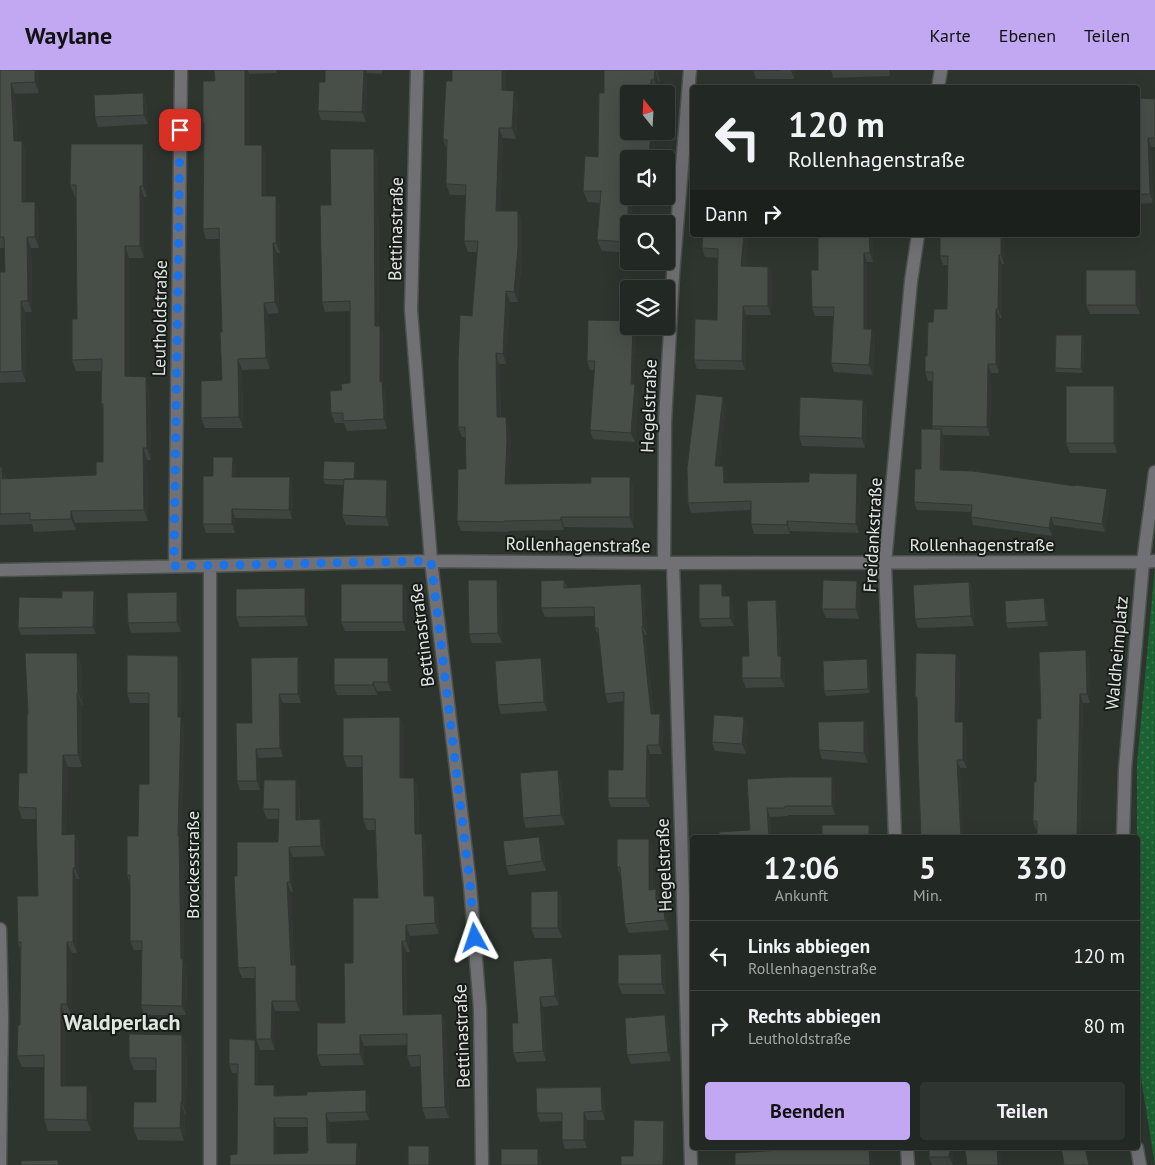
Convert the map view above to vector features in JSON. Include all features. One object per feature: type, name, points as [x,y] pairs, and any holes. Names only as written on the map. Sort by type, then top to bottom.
[{"type":"street","name":"Leutholdstraße","points":[[174,566],[181,70]]},
{"type":"street","name":"Bettinastraße","points":[[417,70],[411,310],[431,561],[472,904],[480,1009],[482,1165]]},
{"type":"street","name":"Hegelstraße","points":[[690,70],[673,274],[664,422],[690,1139]]},
{"type":"street","points":[[938,85],[941,70]]},
{"type":"street","name":"Freidankstraße","points":[[895,835],[885,563],[910,291],[918,237]]},
{"type":"street","name":"Waldheimplatz","points":[[1124,835],[1125,769],[1149,562],[1155,472]]},
{"type":"street","name":"Rollenhagenstraße","points":[[0,570],[431,561],[668,563],[1149,562]]},
{"type":"street","name":"Brockesstraße","points":[[210,566],[210,1165]]},
{"type":"street","points":[[0,929],[2,1018],[0,1165]]},
{"type":"street","name":"Hegelstraße","points":[[690,1150],[691,1165]]},
{"type":"street","points":[[907,1150],[908,1165]]},
{"type":"street","points":[[1137,1150],[1140,1165]]},
{"type":"green space","points":[[1155,566],[1155,1165],[1141,1078],[1140,835],[1137,835],[1137,764]]},
{"type":"building","points":[[0,70],[35,70],[35,82],[11,83],[14,141],[22,141],[22,202],[35,202],[35,237],[27,237],[28,301],[21,301],[22,371],[0,372],[0,272],[5,272],[4,237],[0,237]]},
{"type":"building","points":[[214,70],[245,70],[245,145],[262,145],[262,196],[276,196],[276,243],[273,243],[275,302],[264,303],[266,358],[238,359],[239,417],[201,418],[201,381],[222,380],[219,228],[203,229],[203,81],[215,81]]},
{"type":"building","points":[[325,70],[364,70],[362,112],[318,111],[319,82],[325,82]]},
{"type":"building","points":[[452,70],[502,70],[502,90],[514,91],[512,128],[499,128],[496,211],[518,211],[518,247],[514,292],[506,291],[503,354],[496,353],[497,417],[506,417],[505,484],[591,483],[591,477],[630,477],[630,517],[561,517],[561,520],[504,522],[457,521],[458,469],[466,469],[465,427],[458,427],[460,315],[472,316],[478,241],[464,241],[466,185],[446,184],[447,140],[443,139],[446,81],[452,81]]},
{"type":"building","points":[[604,70],[655,70],[654,80],[651,80],[651,85],[620,85],[620,140],[650,140],[650,150],[620,150],[620,205],[628,205],[628,214],[645,215],[620,215],[620,241],[597,240],[601,191],[583,191],[585,156],[598,157],[599,93],[604,93]]},
{"type":"building","points":[[143,93],[144,115],[95,117],[94,95]]},
{"type":"building","points":[[1140,98],[1155,99],[1155,138],[1148,138],[1150,194],[1140,194]]},
{"type":"building","points":[[71,144],[143,144],[143,186],[140,186],[140,246],[125,246],[125,376],[146,377],[147,448],[143,448],[144,510],[71,511],[71,519],[30,520],[30,513],[0,514],[0,467],[2,467],[2,479],[96,475],[96,462],[103,462],[102,359],[72,360],[72,319],[77,319],[76,185],[70,185]]},
{"type":"building","points":[[330,149],[374,149],[375,326],[380,326],[380,382],[382,381],[384,419],[343,421],[343,413],[331,413],[330,391],[342,390],[341,384],[350,383],[350,301],[322,302],[320,205],[331,205]]},
{"type":"building","points":[[703,237],[744,237],[741,266],[768,267],[768,306],[743,306],[742,361],[694,360],[695,319],[717,320],[718,249],[702,248]]},
{"type":"building","points":[[818,237],[869,237],[870,253],[864,253],[864,329],[872,329],[869,365],[831,363],[834,307],[812,307],[811,270],[818,270]]},
{"type":"building","points":[[940,237],[1001,237],[998,309],[996,309],[996,364],[988,364],[987,427],[932,426],[933,372],[925,372],[925,356],[927,356],[928,322],[933,322],[934,309],[947,309],[948,256],[940,256]]},
{"type":"building","points":[[1086,270],[1136,270],[1136,305],[1086,305]]},
{"type":"building","points":[[588,320],[620,321],[620,335],[633,335],[631,384],[635,384],[631,433],[590,430],[595,361],[587,361]]},
{"type":"building","points":[[1056,335],[1082,335],[1081,369],[1055,368]]},
{"type":"building","points":[[1066,386],[1114,386],[1114,443],[1066,443]]},
{"type":"building","points":[[696,394],[723,397],[715,466],[723,466],[724,483],[809,482],[809,473],[857,474],[856,524],[787,521],[787,525],[751,524],[751,501],[688,503],[687,468]]},
{"type":"building","points":[[800,397],[863,400],[862,438],[799,436]]},
{"type":"building","points":[[921,429],[941,429],[940,470],[973,471],[1107,489],[1102,524],[1051,517],[1049,528],[971,517],[972,505],[914,502],[915,469],[921,469]]},
{"type":"building","points":[[213,457],[233,457],[232,477],[290,477],[289,510],[232,509],[232,524],[203,524],[203,476],[213,476]]},
{"type":"building","points":[[324,461],[355,462],[354,479],[323,479]]},
{"type":"building","points":[[344,479],[387,480],[386,517],[342,515]]},
{"type":"building","points":[[468,580],[497,580],[498,633],[469,634]]},
{"type":"building","points":[[564,580],[564,588],[641,584],[642,626],[651,714],[660,714],[659,745],[647,745],[646,798],[608,798],[608,770],[623,770],[624,692],[605,694],[598,628],[595,628],[594,607],[541,608],[541,581]]},
{"type":"building","points":[[823,580],[857,581],[856,609],[822,609]]},
{"type":"building","points":[[969,582],[971,616],[915,619],[913,585]]},
{"type":"building","points":[[341,584],[403,584],[403,622],[341,622]]},
{"type":"building","points":[[699,584],[722,584],[722,596],[730,596],[730,618],[699,619]]},
{"type":"building","points":[[305,588],[305,616],[236,617],[236,589]]},
{"type":"building","points":[[62,591],[94,591],[93,627],[18,628],[19,597],[62,598]]},
{"type":"building","points":[[177,592],[177,622],[128,623],[127,593]]},
{"type":"building","points":[[1044,598],[1046,621],[1006,623],[1005,601]]},
{"type":"building","points":[[776,600],[778,656],[781,656],[781,678],[742,678],[742,656],[749,656],[747,601]]},
{"type":"building","points":[[1086,650],[1087,694],[1080,694],[1077,834],[1080,835],[1037,835],[1037,821],[1033,821],[1037,719],[1041,719],[1039,652]]},
{"type":"building","points":[[25,653],[77,653],[78,755],[63,755],[62,835],[75,834],[75,868],[73,868],[73,942],[67,942],[67,1004],[61,1004],[61,1086],[87,1086],[87,1120],[44,1119],[44,1055],[17,1056],[18,1025],[20,1025],[21,942],[18,942],[17,896],[38,896],[36,808],[18,807],[19,773],[27,773],[28,714]]},
{"type":"building","points":[[916,653],[956,654],[955,722],[963,722],[963,760],[957,760],[961,835],[921,835],[917,697],[915,697]]},
{"type":"building","points":[[127,655],[178,656],[178,717],[181,717],[178,836],[181,959],[183,959],[182,1006],[141,1005],[142,941],[130,941],[130,875],[127,875],[127,836],[138,836],[139,784],[149,784],[149,693],[127,693]]},
{"type":"building","points":[[298,657],[298,694],[279,694],[280,748],[256,749],[257,781],[237,781],[236,723],[252,723],[251,658]]},
{"type":"building","points":[[334,658],[388,658],[388,682],[373,682],[373,685],[334,685]]},
{"type":"building","points":[[541,658],[544,702],[498,705],[495,661]]},
{"type":"building","points":[[867,659],[868,689],[824,691],[823,661]]},
{"type":"building","points":[[714,715],[744,717],[742,744],[712,742]]},
{"type":"building","points":[[400,717],[400,778],[414,778],[415,834],[422,834],[424,896],[434,896],[435,923],[406,925],[406,941],[402,941],[403,1015],[442,1014],[445,1107],[422,1108],[420,1055],[407,1056],[407,1034],[360,1035],[360,1054],[317,1055],[317,1023],[345,1023],[344,963],[353,963],[353,898],[378,898],[375,819],[363,819],[362,756],[343,756],[343,718]]},
{"type":"building","points":[[864,721],[864,753],[819,750],[818,722]]},
{"type":"building","points":[[558,770],[561,815],[523,818],[520,773]]},
{"type":"building","points":[[832,777],[832,806],[767,808],[769,835],[719,835],[719,832],[750,830],[747,779]]},
{"type":"building","points":[[264,780],[296,780],[296,820],[320,819],[321,846],[289,847],[290,882],[287,882],[291,965],[296,965],[296,1001],[272,1001],[271,1039],[256,1039],[255,967],[238,968],[234,876],[237,876],[237,842],[278,842],[279,809],[263,809]]},
{"type":"building","points":[[822,825],[869,825],[869,835],[822,835]]},
{"type":"building","points":[[539,837],[542,861],[506,866],[503,841]]},
{"type":"building","points":[[617,839],[649,839],[649,890],[656,889],[656,900],[663,900],[665,920],[625,924],[620,867],[617,867]]},
{"type":"building","points":[[558,891],[558,928],[531,928],[531,892]]},
{"type":"building","points":[[661,954],[662,984],[618,984],[618,955]]},
{"type":"building","points":[[552,958],[555,996],[540,997],[543,1051],[513,1053],[512,1023],[518,1023],[513,961]]},
{"type":"building","points":[[665,1015],[668,1052],[627,1055],[625,1018]]},
{"type":"building","points":[[129,1034],[182,1035],[180,1128],[133,1128],[134,1102],[156,1102],[156,1058],[129,1058]]},
{"type":"building","points":[[229,1039],[255,1040],[255,1085],[274,1085],[274,1096],[307,1095],[307,1092],[366,1090],[366,1112],[326,1113],[327,1143],[357,1143],[356,1165],[230,1165],[230,1155],[237,1154],[238,1064],[229,1064]],"holes":[[[274,1118],[307,1118],[307,1153],[274,1154]]]},
{"type":"building","points":[[601,1087],[602,1111],[584,1112],[584,1140],[562,1140],[562,1113],[537,1113],[536,1088]]},
{"type":"building","points":[[634,1120],[664,1121],[663,1165],[621,1165],[621,1156],[633,1156]]},
{"type":"building","points":[[408,1146],[429,1146],[429,1165],[408,1165]]},
{"type":"building","points":[[501,1149],[538,1149],[538,1165],[501,1165]]},
{"type":"building","points":[[779,1150],[869,1150],[870,1165],[735,1165],[735,1153]]},
{"type":"building","points":[[929,1150],[950,1150],[949,1157],[929,1157]]},
{"type":"building","points":[[965,1150],[997,1150],[998,1165],[967,1165]]},
{"type":"building","points":[[1061,1150],[1085,1150],[1089,1165],[1057,1165],[1064,1164]]},
{"type":"building","points":[[58,1160],[58,1165],[21,1165],[21,1161]]},
{"type":"district","name":"Waldperlach","points":[[122,1022]]},
{"type":"route","points":[[180,130],[174,566],[431,561],[475,938]]}]
